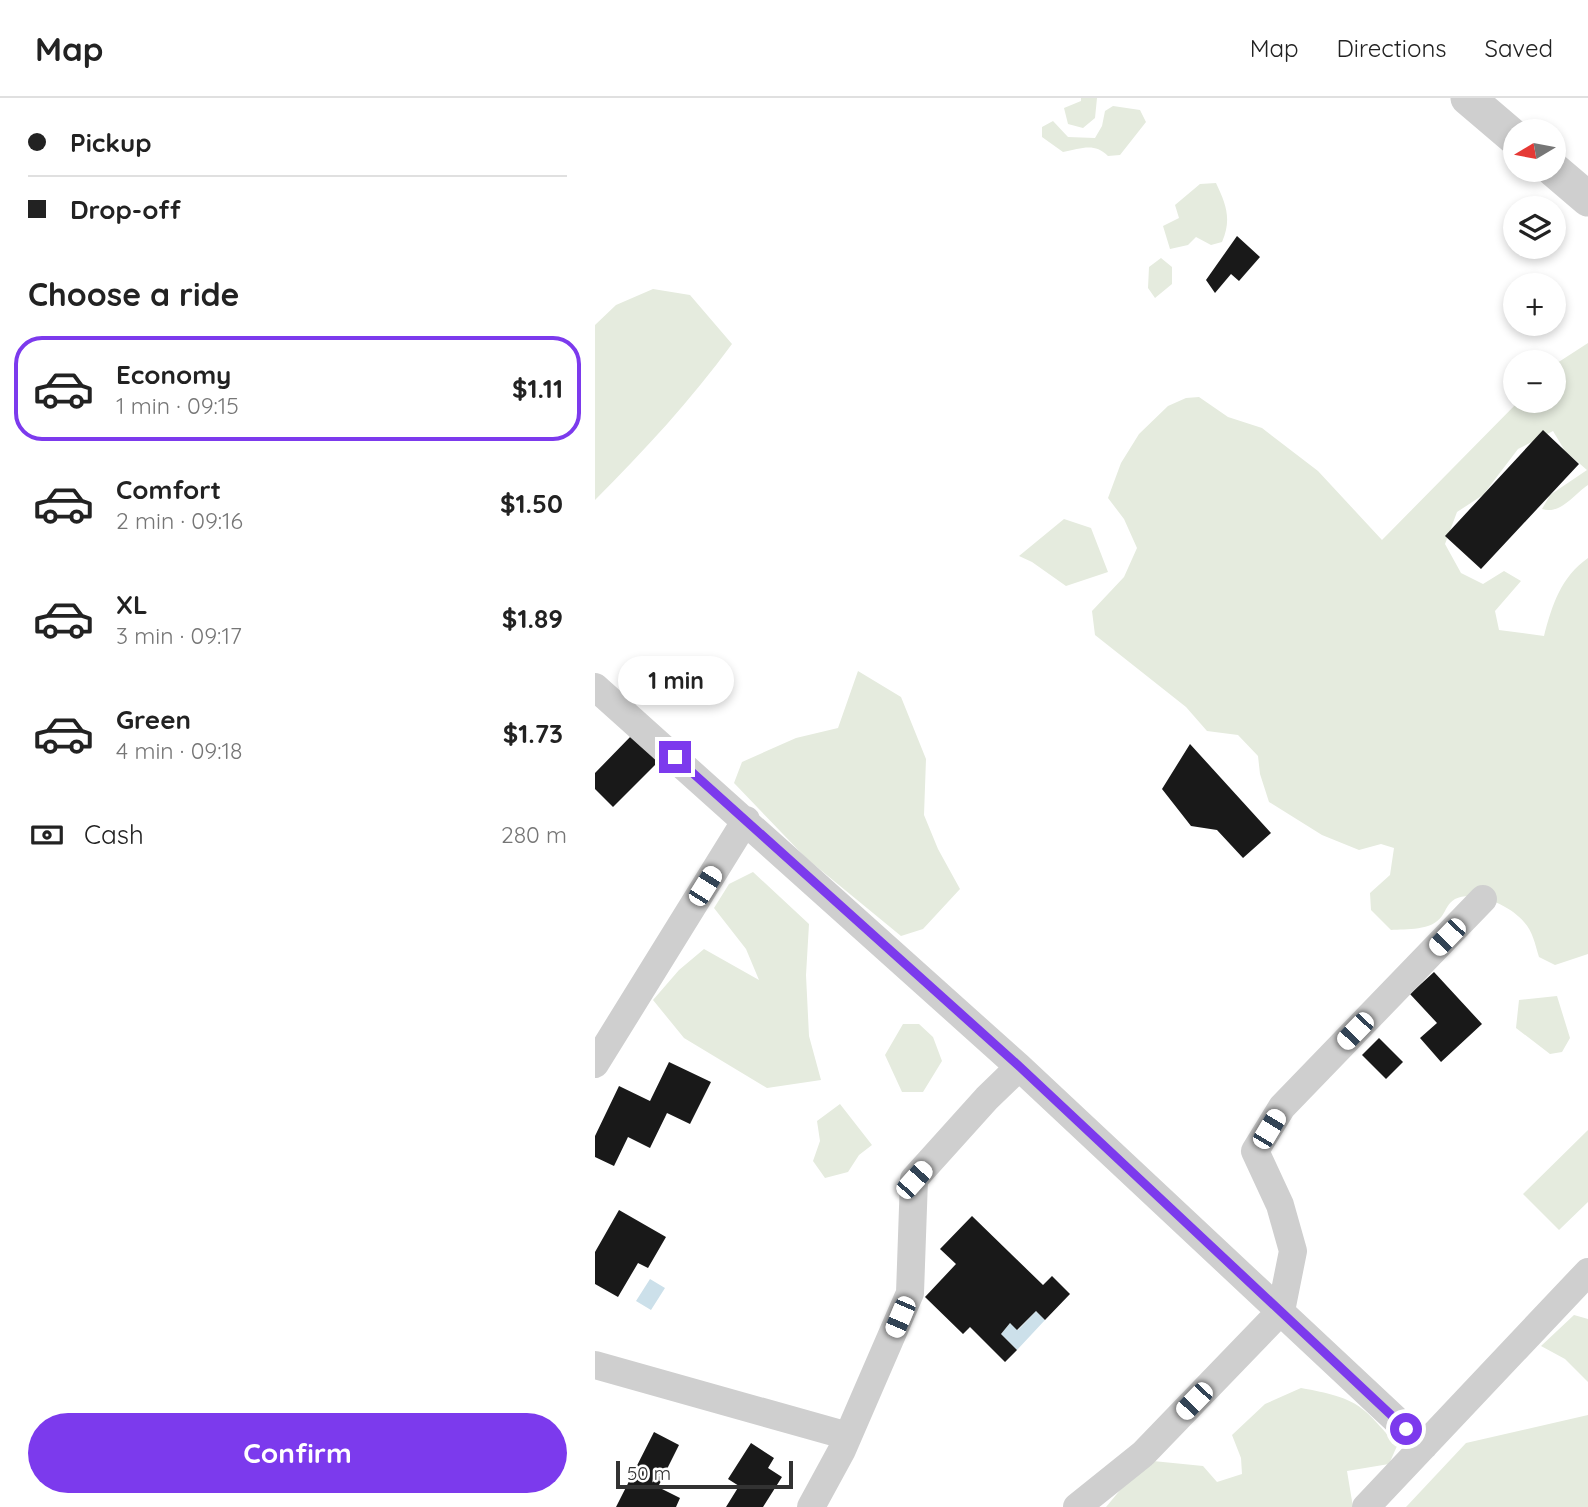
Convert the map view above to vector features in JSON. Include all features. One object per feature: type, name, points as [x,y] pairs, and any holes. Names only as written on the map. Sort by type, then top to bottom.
[{"type":"street","points":[[1468,98],[1503,128]]},
{"type":"street","points":[[1566,180],[1588,199]]},
{"type":"street","points":[[595,687],[1020,1067],[1424,1446]]},
{"type":"street","points":[[595,1064],[746,820]]},
{"type":"street","points":[[1077,1507],[1143,1454],[1280,1311],[1293,1251],[1280,1205],[1255,1151],[1282,1107],[1483,899]]},
{"type":"street","points":[[811,1507],[848,1436],[910,1293],[914,1180],[986,1098],[1020,1067]]},
{"type":"street","points":[[1366,1507],[1588,1272]]},
{"type":"street","points":[[595,1365],[848,1436]]},
{"type":"shaded area","points":[[1081,98],[1097,98],[1095,118],[1083,128],[1068,124],[1064,108],[1081,101]]},
{"type":"shaded area","points":[[1113,106],[1140,110],[1146,122],[1120,155],[1108,156],[1092,148],[1063,152],[1042,137],[1042,127],[1053,121],[1068,137],[1095,138],[1102,126],[1105,111]]},
{"type":"shaded area","points":[[1216,183],[1227,212],[1227,226],[1222,242],[1211,245],[1196,237],[1188,245],[1170,249],[1163,226],[1179,218],[1175,205],[1200,184]]},
{"type":"shaded area","points":[[1161,258],[1172,267],[1172,284],[1155,298],[1148,288],[1149,267]]},
{"type":"shaded area","points":[[653,289],[690,295],[732,344],[667,425],[595,500],[595,325],[616,305]]},
{"type":"shaded area","points":[[1588,343],[1588,485],[1567,503],[1555,509],[1542,509],[1550,495],[1587,470],[1565,451],[1553,431],[1518,449],[1483,495],[1457,512],[1445,544],[1461,573],[1483,584],[1504,571],[1521,581],[1495,611],[1499,630],[1544,636],[1550,613],[1564,583],[1588,558],[1588,954],[1555,965],[1539,957],[1530,930],[1518,916],[1502,905],[1482,898],[1463,896],[1455,899],[1438,921],[1425,927],[1391,930],[1371,910],[1370,893],[1390,875],[1394,848],[1381,844],[1359,850],[1322,835],[1269,802],[1260,774],[1258,756],[1238,735],[1207,731],[1186,707],[1095,635],[1092,611],[1124,577],[1137,548],[1124,519],[1108,498],[1121,463],[1139,434],[1168,406],[1186,398],[1199,397],[1228,417],[1262,428],[1318,471],[1382,540],[1507,413],[1566,413],[1566,357]]},
{"type":"shaded area","points":[[1064,519],[1091,528],[1108,572],[1066,586],[1019,556]]},
{"type":"shaded area","points":[[858,671],[901,697],[926,759],[924,815],[938,849],[960,889],[923,929],[901,936],[806,858],[734,783],[742,762],[796,738],[838,728]]},
{"type":"shaded area","points":[[753,872],[809,924],[806,975],[809,1036],[821,1080],[767,1088],[684,1038],[653,1000],[679,970],[704,949],[759,980],[746,949],[714,908],[729,884]]},
{"type":"shaded area","points":[[1557,996],[1570,1038],[1562,1052],[1550,1054],[1516,1028],[1519,1000]]},
{"type":"shaded area","points":[[903,1024],[919,1024],[933,1037],[942,1061],[923,1092],[902,1092],[885,1055]]},
{"type":"shaded area","points":[[840,1104],[872,1145],[859,1155],[848,1172],[825,1178],[813,1161],[820,1141],[817,1121]]},
{"type":"shaded area","points":[[1588,1130],[1588,1202],[1559,1230],[1523,1194]]},
{"type":"shaded area","points":[[1574,1315],[1588,1319],[1588,1382],[1565,1359],[1541,1346]]},
{"type":"shaded area","points":[[1301,1388],[1335,1395],[1357,1405],[1397,1446],[1389,1464],[1347,1471],[1353,1507],[1106,1507],[1126,1483],[1153,1461],[1203,1466],[1217,1482],[1242,1474],[1241,1458],[1232,1435],[1265,1404]]},
{"type":"shaded area","points":[[1588,1415],[1588,1507],[1406,1507],[1466,1443]]},
{"type":"water","points":[[650,1279],[665,1288],[651,1310],[636,1301]]},
{"type":"water","points":[[1036,1311],[1045,1320],[1017,1350],[1001,1334],[1010,1323],[1018,1330]]},
{"type":"building","points":[[1237,236],[1260,257],[1239,281],[1231,274],[1215,293],[1206,280]]},
{"type":"building","points":[[1543,430],[1579,464],[1481,569],[1445,536]]},
{"type":"building","points":[[632,735],[658,762],[613,807],[595,789],[595,773]]},
{"type":"building","points":[[1190,744],[1271,833],[1243,858],[1217,830],[1191,826],[1162,789]]},
{"type":"building","points":[[1434,972],[1482,1024],[1441,1062],[1420,1038],[1437,1023],[1410,994]]},
{"type":"building","points":[[1379,1038],[1403,1062],[1386,1079],[1362,1055]]},
{"type":"building","points":[[669,1062],[711,1082],[690,1124],[667,1113],[650,1148],[628,1137],[614,1166],[595,1157],[595,1136],[619,1086],[650,1101]]},
{"type":"building","points":[[619,1210],[666,1237],[648,1268],[638,1263],[618,1297],[595,1284],[595,1252]]},
{"type":"building","points":[[972,1216],[1043,1285],[1052,1276],[1070,1294],[1045,1320],[1036,1311],[1017,1330],[1010,1323],[1001,1334],[1017,1350],[1005,1362],[970,1327],[963,1334],[925,1297],[956,1264],[940,1249]]},
{"type":"building","points":[[654,1432],[679,1445],[658,1487],[680,1498],[676,1507],[616,1507]]},
{"type":"building","points":[[751,1443],[774,1458],[768,1468],[782,1477],[763,1507],[726,1507],[739,1486],[728,1479]]},
{"type":"route","points":[[675,757],[1020,1067],[1406,1429]]}]
